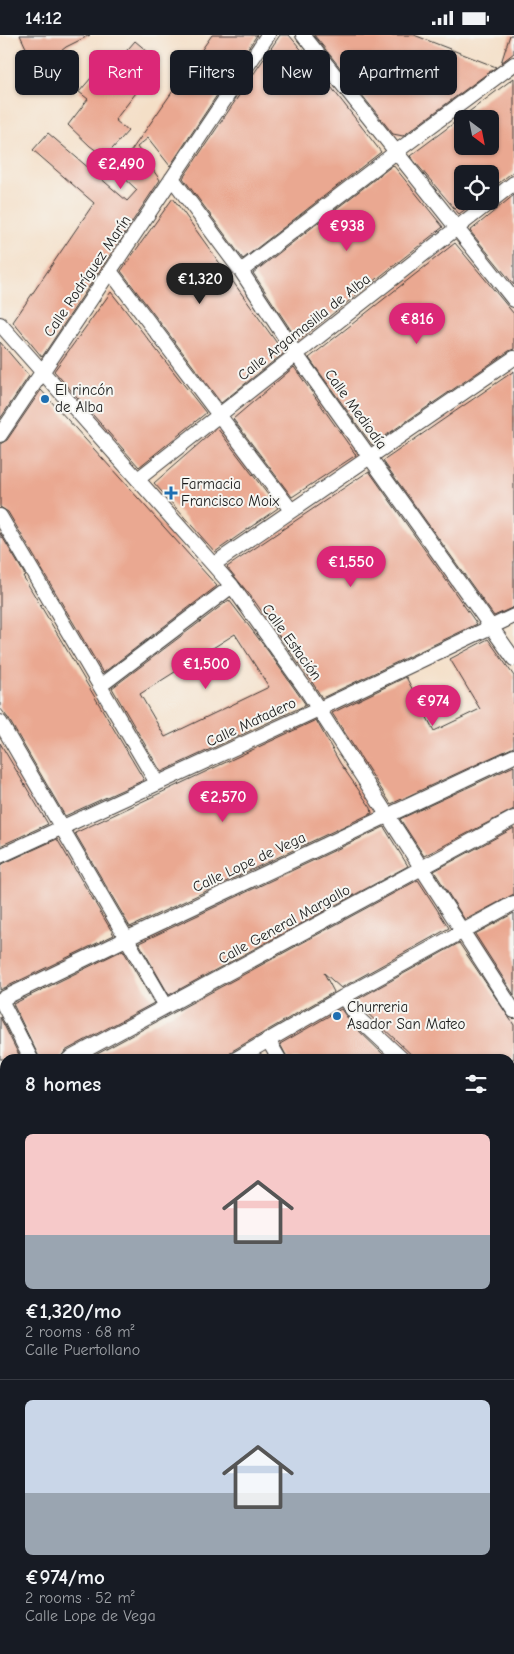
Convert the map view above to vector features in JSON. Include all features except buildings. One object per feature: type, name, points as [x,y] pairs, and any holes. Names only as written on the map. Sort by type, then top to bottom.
[{"type":"street","name":"Calle Rodríguez Marín","points":[[0,435],[268,35]]},
{"type":"street","points":[[303,35],[514,300]]},
{"type":"street","points":[[241,271],[514,64]]},
{"type":"street","name":"Calle Mediodía","points":[[172,177],[241,271],[296,354],[514,659]]},
{"type":"street","name":"Calle Argamasilla de Alba","points":[[138,479],[514,183]]},
{"type":"street","points":[[110,271],[291,510]]},
{"type":"street","name":"Calle Estación","points":[[0,324],[232,586],[319,709],[513,1007]]},
{"type":"street","points":[[214,564],[514,358]]},
{"type":"street","points":[[0,516],[157,783]]},
{"type":"street","points":[[100,686],[232,586]]},
{"type":"street","name":"Calle Matadero","points":[[0,856],[514,617]]},
{"type":"street","points":[[0,722],[166,1006]]},
{"type":"street","name":"Calle Lope de Vega","points":[[0,1000],[514,756]]},
{"type":"street","name":"Calle General Margallo","points":[[78,1054],[514,818]]},
{"type":"street","points":[[244,1054],[343,997],[514,903]]},
{"type":"street","points":[[343,997],[359,1019],[397,1054]]},
{"type":"street","points":[[0,1000],[28,1054]]},
{"type":"street","points":[[268,1040],[276,1054]]},
{"type":"place","name":"El rincón de Alba","points":[[45,399]]},
{"type":"place","name":"Farmacia Francisco Moix","points":[[171,493]]},
{"type":"place","name":"Churreria Asador San Mateo","points":[[337,1016]]}]
